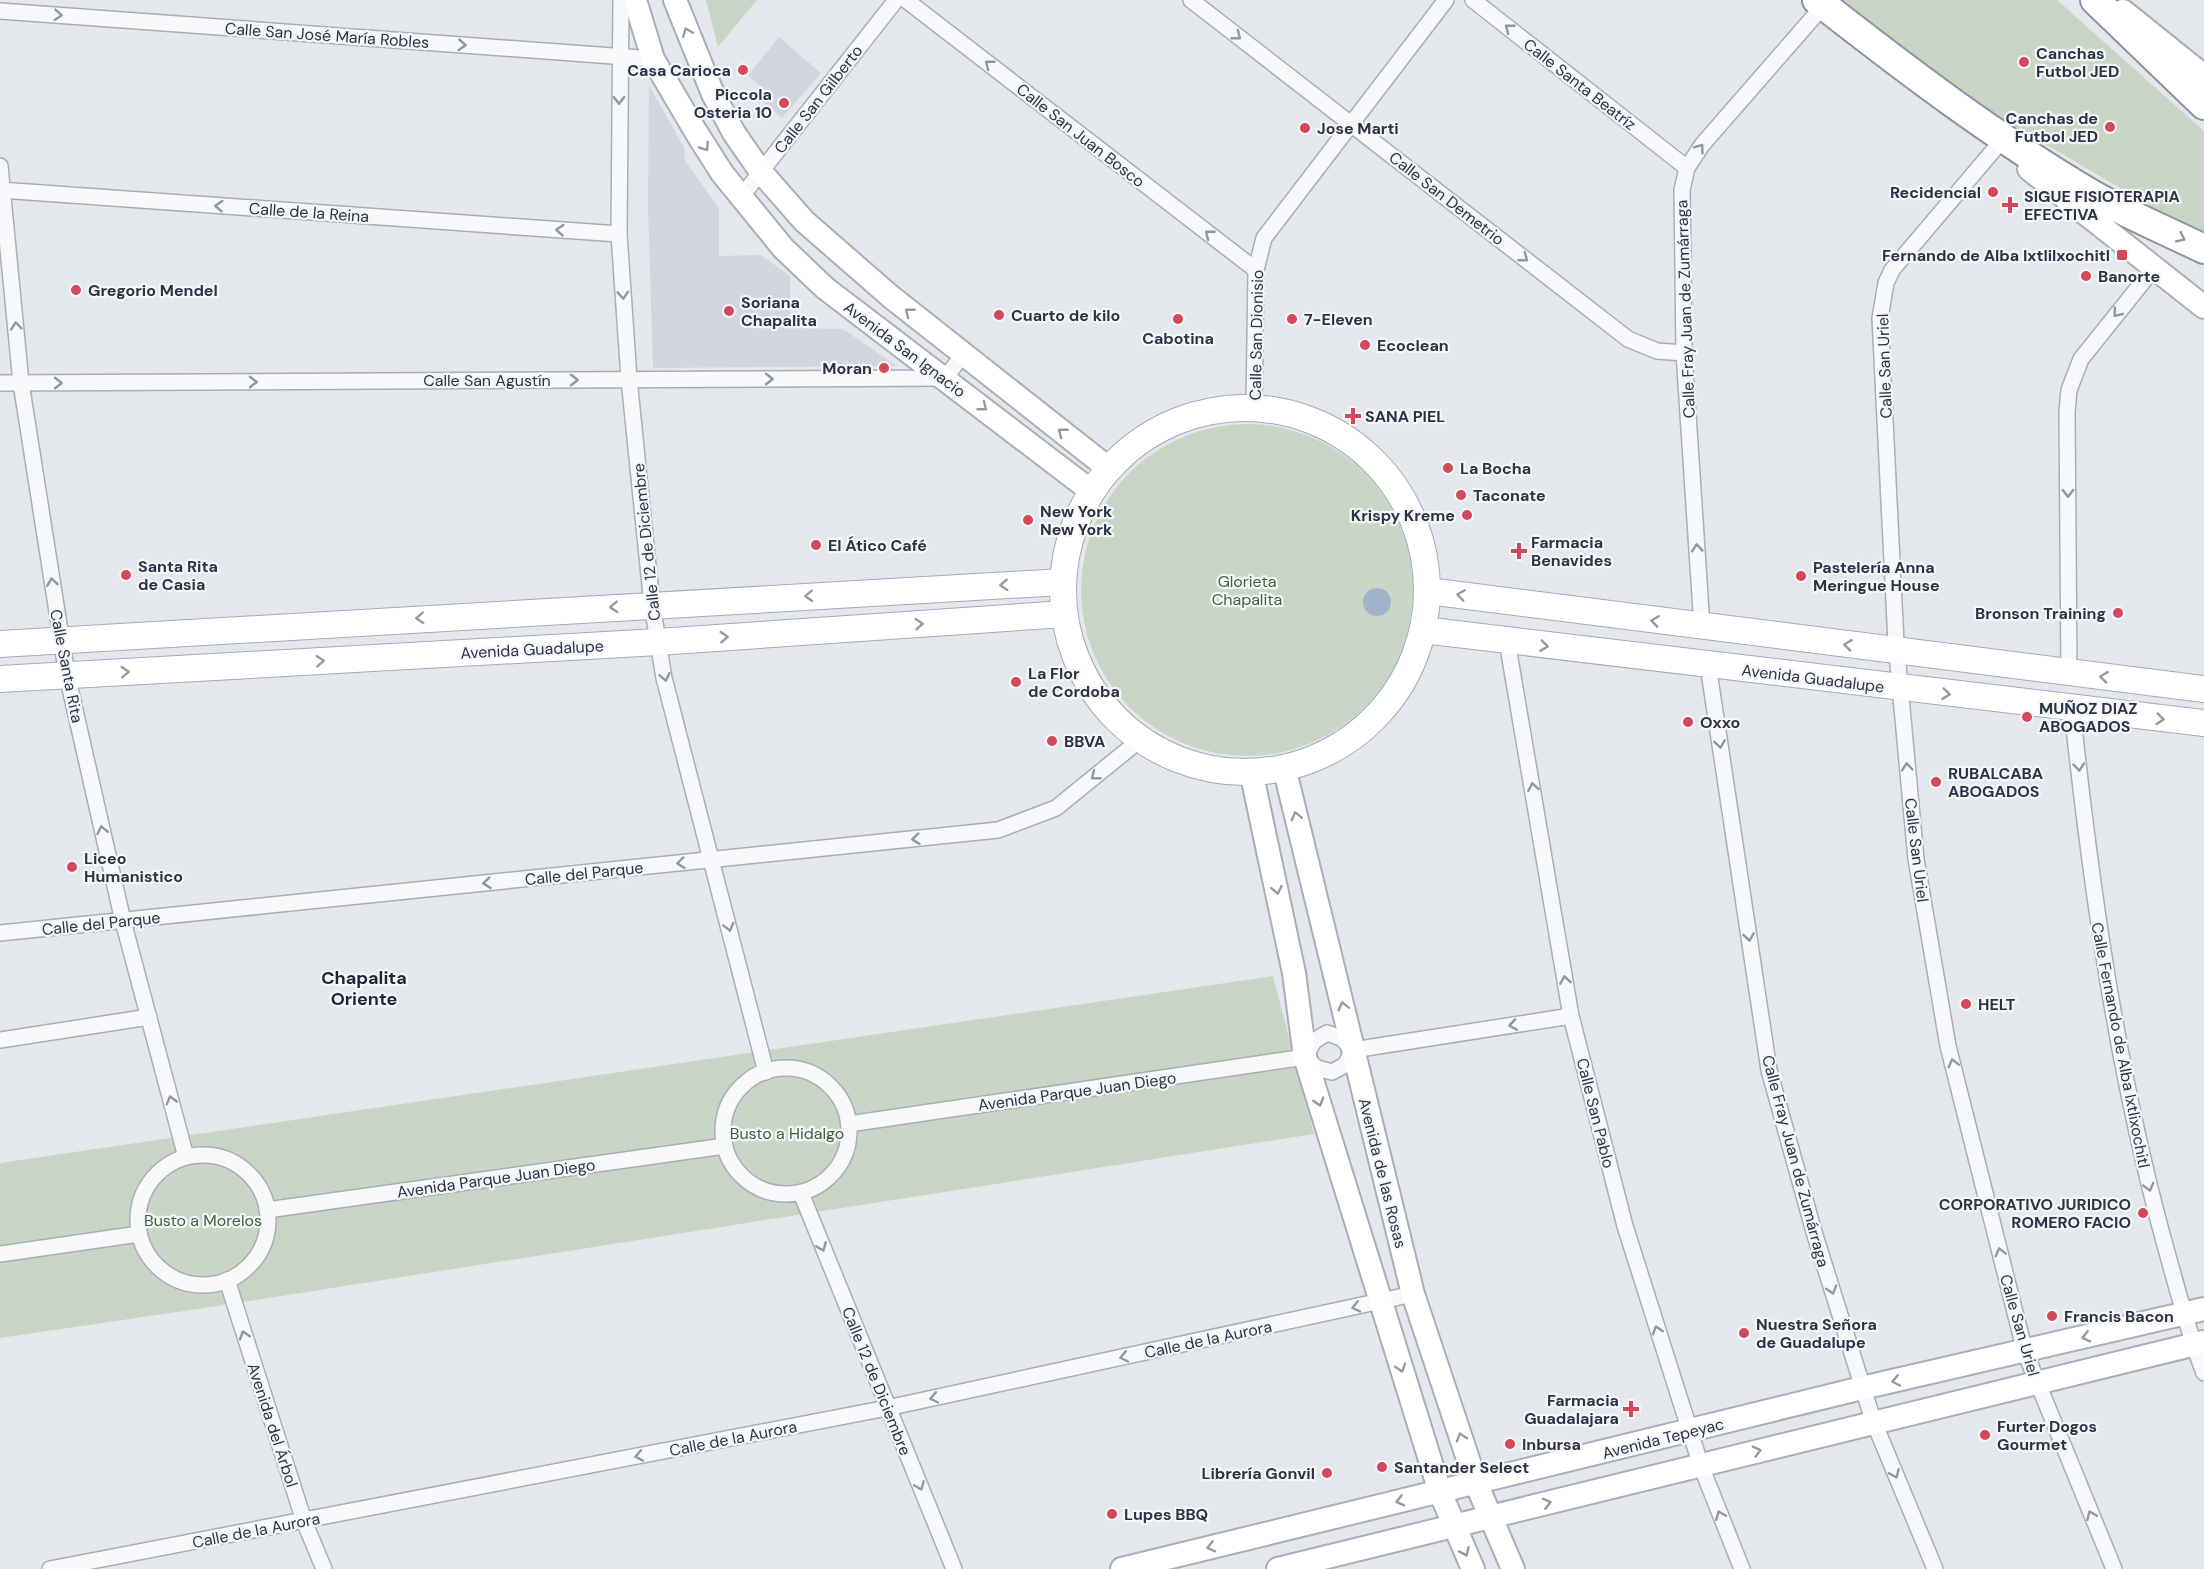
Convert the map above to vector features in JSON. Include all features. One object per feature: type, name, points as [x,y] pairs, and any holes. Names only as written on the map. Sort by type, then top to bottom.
[{"type":"highway","points":[[2107,0],[2204,105]]},
{"type":"highway","points":[[1820,3],[1882,52],[1997,133],[2094,195],[2204,249]]},
{"type":"main road","points":[[1254,408],[1279,411],[1326,427],[1368,456],[1390,479],[1419,533],[1428,591],[1423,630],[1407,672],[1396,692],[1374,719],[1347,740],[1317,757],[1284,767],[1251,771],[1222,770],[1193,764],[1166,753],[1140,739],[1112,714],[1089,684],[1073,650],[1064,614],[1062,582],[1066,550],[1073,530],[1091,491],[1108,468],[1143,439],[1174,422],[1209,412],[1254,408]]},
{"type":"main road","points":[[0,644],[652,604],[1062,582]]},
{"type":"main road","points":[[1428,591],[2204,689]]},
{"type":"main road","name":"Avenida Guadalupe","points":[[0,679],[658,642],[1064,614]]},
{"type":"main road","name":"Avenida Guadalupe","points":[[1423,630],[1708,666],[2204,723]]},
{"type":"street","name":"Calle 12 de Diciembre","points":[[621,0],[619,234],[629,380],[652,604],[664,678],[766,1072]]},
{"type":"street","name":"Avenida San Ignacio","points":[[635,0],[653,59],[696,132],[741,197],[783,248],[825,288],[1091,491]]},
{"type":"street","name":"Avenida San Ignacio","points":[[675,0],[713,94],[734,133],[761,172],[804,221],[845,259],[963,355],[1108,468]]},
{"type":"street","name":"Calle San Gilberto","points":[[741,197],[896,0]]},
{"type":"street","name":"Calle San Juan Bosco","points":[[906,0],[1256,270]]},
{"type":"street","name":"Calle San Demetrio","points":[[1191,0],[1628,339],[1657,351],[1684,353]]},
{"type":"street","name":"Calle San Dionisio","points":[[1254,408],[1256,270],[1264,238],[1446,0]]},
{"type":"street","name":"Calle Santa Beatríz","points":[[1473,0],[1687,168]]},
{"type":"street","points":[[2107,0],[2204,76]]},
{"type":"street","name":"Calle Fray Juan de Zumárraga","points":[[1702,627],[1684,353],[1680,213],[1687,168],[1702,145],[1820,3]]},
{"type":"street","name":"Calle San José María Robles","points":[[0,11],[653,59]]},
{"type":"street","points":[[1882,52],[2204,307]]},
{"type":"street","name":"Calle San Uriel","points":[[1998,144],[1893,270],[1882,299],[1880,318],[1896,651],[1916,859],[1948,1046],[2025,1352],[2114,1569]]},
{"type":"street","name":"Calle Santa Rita","points":[[0,166],[21,383],[60,639],[123,921],[186,1157]]},
{"type":"street","name":"Calle de la Reina","points":[[1,190],[619,234]]},
{"type":"street","points":[[2069,673],[2067,412],[2069,390],[2081,359],[2154,268]]},
{"type":"street","points":[[945,378],[963,355]]},
{"type":"street","name":"Calle San Agustín","points":[[0,383],[945,378]]},
{"type":"street","name":"Calle San Pablo","points":[[1507,641],[1571,1016],[1625,1226],[1689,1431],[1742,1569]]},
{"type":"street","name":"Calle Fray Juan de Zumárraga","points":[[1708,666],[1769,1070],[1814,1232],[1862,1388],[1935,1569]]},
{"type":"street","name":"Calle Fernando de Alba Ixtlixochitl","points":[[2072,709],[2093,893],[2139,1148],[2194,1311],[2204,1373]]},
{"type":"street","name":"Calle del Parque","points":[[0,933],[998,830],[1056,808],[1140,739]]},
{"type":"street","name":"Avenida de las Rosas","points":[[1284,767],[1413,1294],[1476,1483],[1513,1569]]},
{"type":"street","points":[[1251,771],[1294,973],[1305,1057],[1440,1492],[1473,1569]]},
{"type":"street","points":[[1353,1050],[1571,1016]]},
{"type":"street","points":[[0,1040],[149,1017]]},
{"type":"street","points":[[1305,1057],[1314,1041],[1327,1033],[1341,1038],[1353,1050]]},
{"type":"street","points":[[1305,1057],[1317,1068],[1332,1072],[1345,1065],[1353,1050]]},
{"type":"street","name":"Avenida Parque Juan Diego","points":[[849,1124],[1305,1057]]},
{"type":"street","points":[[794,1069],[820,1078],[840,1098],[849,1124],[847,1150],[842,1162],[824,1182],[801,1193],[787,1194],[759,1188],[737,1171],[725,1146],[723,1126],[728,1107],[743,1085],[766,1072],[794,1069]]},
{"type":"street","name":"Avenida Parque Juan Diego","points":[[267,1210],[725,1146]]},
{"type":"street","points":[[213,1156],[238,1166],[258,1185],[267,1210],[267,1232],[259,1252],[240,1274],[227,1280],[195,1284],[180,1281],[153,1263],[139,1234],[138,1209],[147,1186],[164,1168],[186,1157],[213,1156]]},
{"type":"street","name":"Calle 12 de Diciembre","points":[[801,1193],[954,1569]]},
{"type":"street","points":[[0,1254],[139,1234]]},
{"type":"street","name":"Avenida del Árbol","points":[[227,1280],[304,1521],[324,1569]]},
{"type":"street","name":"Calle de la Aurora","points":[[50,1569],[887,1408],[1413,1294]]},
{"type":"street","name":"Avenida Tepeyac","points":[[1122,1569],[1169,1563],[1440,1492],[1862,1388],[2194,1311]]},
{"type":"street","points":[[1278,1569],[1701,1466],[1873,1420],[2199,1344]]},
{"type":"shaded area","points":[[779,37],[821,73],[782,118],[758,98],[764,89],[748,76]]},
{"type":"shaded area","points":[[649,86],[684,147],[685,161],[719,208],[719,256],[761,255],[790,276],[790,328],[843,329],[897,366],[653,368],[648,205]]},
{"type":"green space","points":[[706,0],[757,0],[718,47]]},
{"type":"green space","points":[[1843,0],[2057,0],[2204,131],[2204,237],[2014,126],[1908,52]]},
{"type":"green space","name":"Glorieta Chapalita","points":[[1231,424],[1263,424],[1295,431],[1325,443],[1353,461],[1376,484],[1401,526],[1413,574],[1410,622],[1401,654],[1376,696],[1353,719],[1325,737],[1295,749],[1263,756],[1231,756],[1199,749],[1169,737],[1141,719],[1118,696],[1100,668],[1088,638],[1081,606],[1081,574],[1088,542],[1100,512],[1118,484],[1141,461],[1169,443],[1199,431]]},
{"type":"green space","points":[[1273,976],[1314,1134],[0,1338],[0,1163]]},
{"type":"water","points":[[1377,588],[1387,592],[1391,602],[1387,612],[1377,616],[1367,612],[1363,602],[1367,592]]},
{"type":"place","name":"Canchas Futbol JED","points":[[2024,62]]},
{"type":"place","name":"Casa Carioca","points":[[743,70]]},
{"type":"place","name":"Piccola Osteria 10","points":[[784,103]]},
{"type":"place","name":"Canchas de Futbol JED","points":[[2110,127]]},
{"type":"place","name":"Jose Marti","points":[[1305,128]]},
{"type":"place","name":"Recidencial","points":[[1993,192]]},
{"type":"place","name":"SIGUE FISIOTERAPIA EFECTIVA","points":[[2010,205]]},
{"type":"place","name":"Fernando de Alba Ixtlilxochitl","points":[[2122,255]]},
{"type":"place","name":"Banorte","points":[[2086,276]]},
{"type":"place","name":"Gregorio Mendel","points":[[76,290]]},
{"type":"place","name":"Soriana Chapalita","points":[[729,311]]},
{"type":"place","name":"Cuarto de kilo","points":[[999,315]]},
{"type":"place","name":"Cabotina","points":[[1178,319]]},
{"type":"place","name":"7-Eleven","points":[[1292,319]]},
{"type":"place","name":"Ecoclean","points":[[1365,345]]},
{"type":"place","name":"Moran","points":[[884,368]]},
{"type":"place","name":"SANA PIEL","points":[[1353,416]]},
{"type":"place","name":"La Bocha","points":[[1448,468]]},
{"type":"place","name":"Taconate","points":[[1461,495]]},
{"type":"place","name":"Krispy Kreme","points":[[1467,515]]},
{"type":"place","name":"New York New York","points":[[1028,520]]},
{"type":"place","name":"El Ático Café","points":[[816,545]]},
{"type":"place","name":"Farmacia Benavides","points":[[1519,551]]},
{"type":"place","name":"Santa Rita de Casia","points":[[126,575]]},
{"type":"place","name":"Pastelería Anna Meringue House","points":[[1801,576]]},
{"type":"place","name":"Bronson Training","points":[[2118,613]]},
{"type":"place","name":"La Flor de Cordoba","points":[[1016,682]]},
{"type":"place","name":"MUÑOZ DIAZ ABOGADOS","points":[[2027,717]]},
{"type":"place","name":"Oxxo","points":[[1688,722]]},
{"type":"place","name":"BBVA","points":[[1052,741]]},
{"type":"place","name":"RUBALCABA ABOGADOS","points":[[1936,782]]},
{"type":"place","name":"Liceo Humanistico","points":[[72,867]]},
{"type":"place","name":"HELT","points":[[1966,1004]]},
{"type":"place","name":"CORPORATIVO JURIDICO ROMERO FACIO","points":[[2143,1213]]},
{"type":"place","name":"Francis Bacon","points":[[2052,1316]]},
{"type":"place","name":"Nuestra Señora de Guadalupe","points":[[1744,1333]]},
{"type":"place","name":"Farmacia Guadalajara","points":[[1631,1409]]},
{"type":"place","name":"Furter Dogos Gourmet","points":[[1985,1435]]},
{"type":"place","name":"Inbursa","points":[[1510,1444]]},
{"type":"place","name":"Santander Select","points":[[1382,1467]]},
{"type":"place","name":"Librería Gonvil","points":[[1327,1473]]},
{"type":"place","name":"Lupes BBQ","points":[[1112,1514]]},
{"type":"district","name":"Chapalita Oriente","points":[[364,988]]},
{"type":"park label","name":"Busto a Hidalgo","points":[[787,1133]]},
{"type":"park label","name":"Busto a Morelos","points":[[203,1220]]}]
